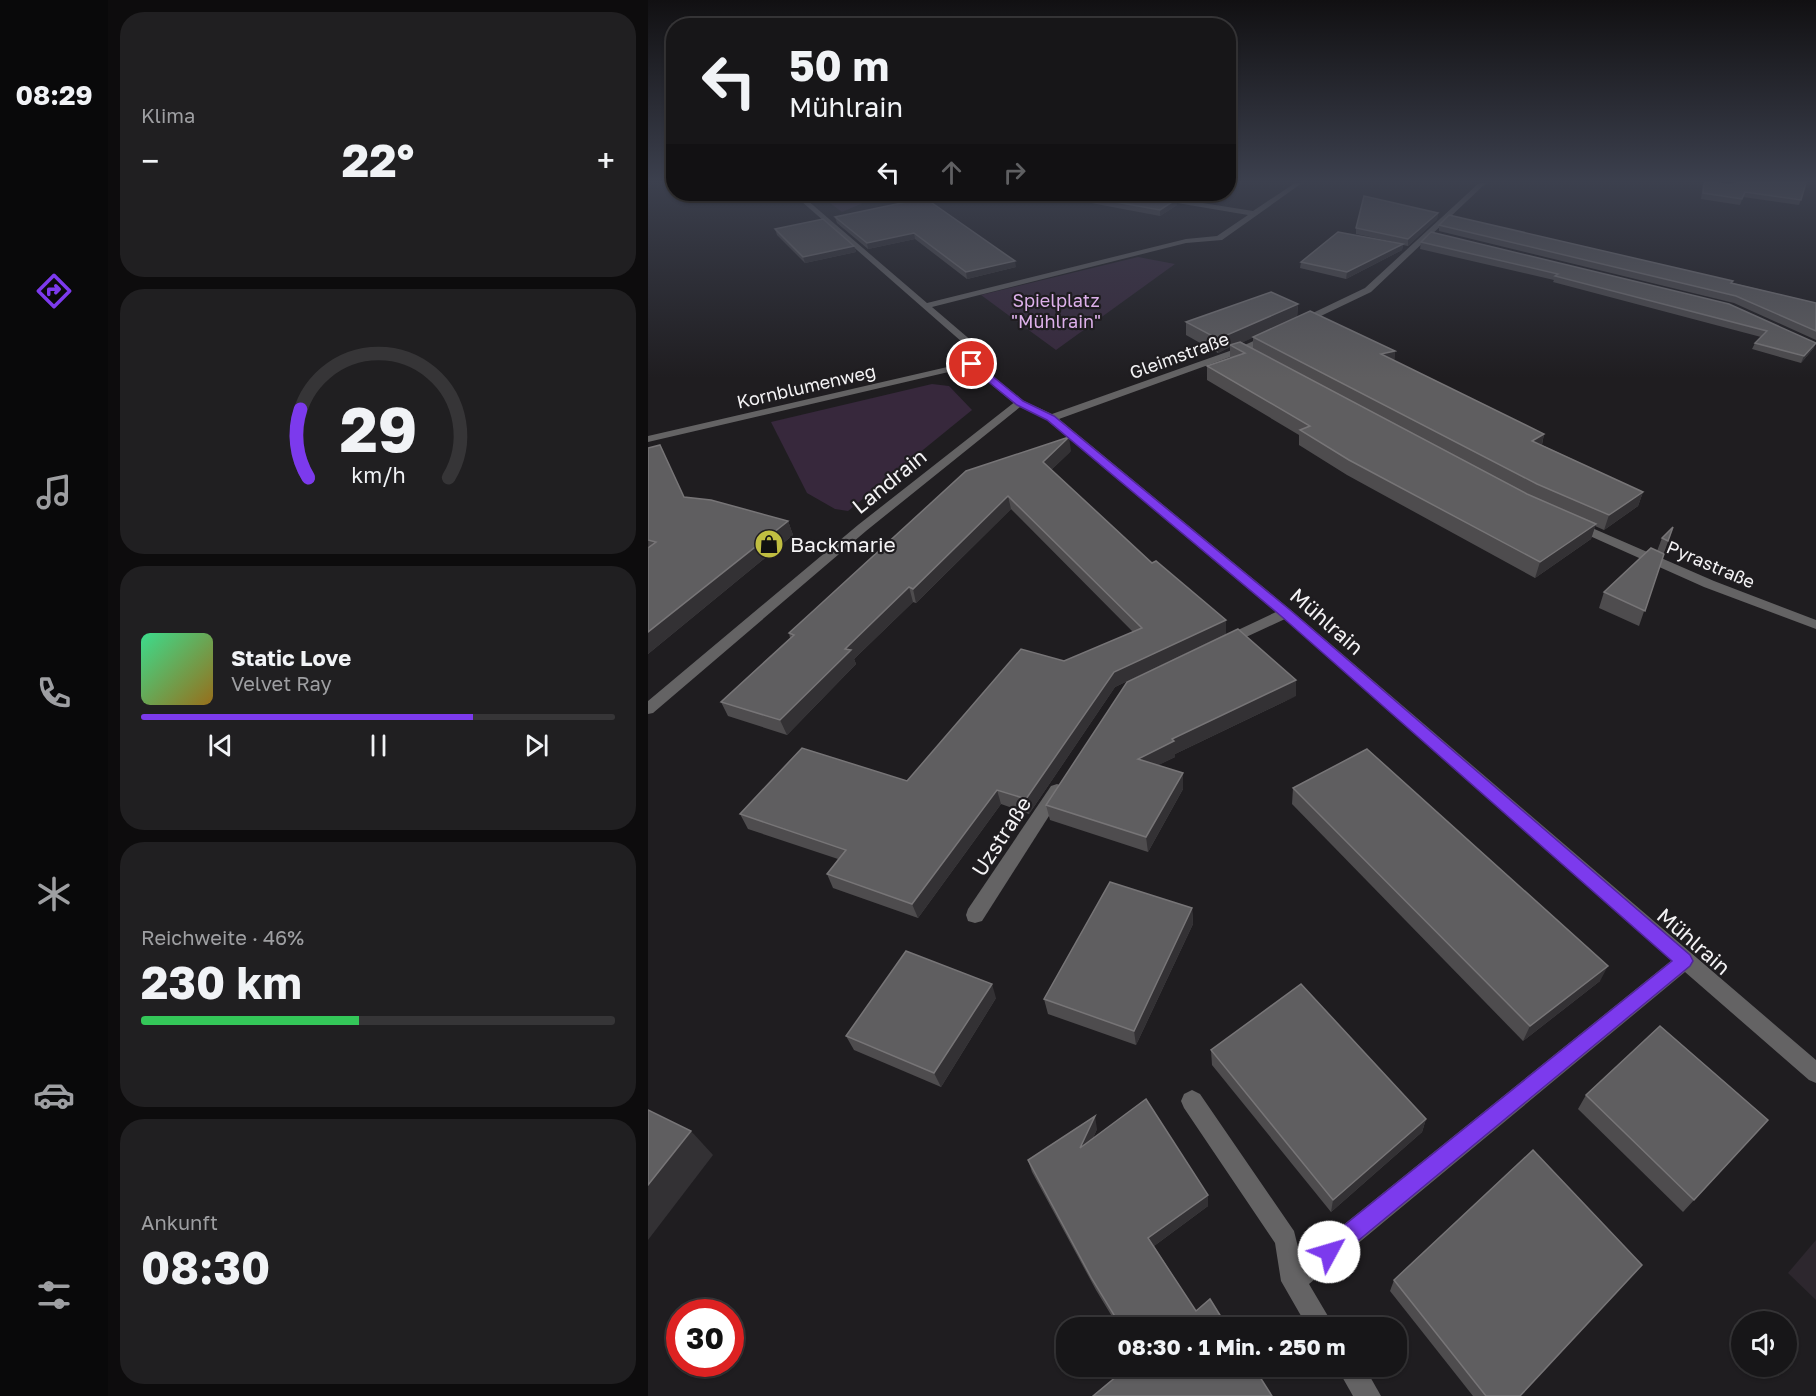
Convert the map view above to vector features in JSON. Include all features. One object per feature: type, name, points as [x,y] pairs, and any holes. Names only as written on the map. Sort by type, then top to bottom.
[{"type":"street","points":[[860,248],[984,356],[972,364]]},
{"type":"street","points":[[928,305],[1157,248]]},
{"type":"street","points":[[1291,327],[1368,290],[1415,248]]},
{"type":"street","name":"Gleimstraße","points":[[1051,418],[1246,353],[1280,332]]},
{"type":"street","name":"Mühlrain","points":[[972,364],[1020,403],[1051,418],[1286,613],[1684,961],[1816,1073]]},
{"type":"street","name":"Kornblumenweg","points":[[648,439],[972,364]]},
{"type":"street","name":"Landrain","points":[[648,710],[862,528],[1020,403]]},
{"type":"street","name":"Pyrastraße","points":[[1560,518],[1709,584],[1816,625]]},
{"type":"street","points":[[1214,647],[1286,613]]},
{"type":"street","name":"Uzstraße","points":[[975,915],[1064,779]]},
{"type":"street","points":[[1293,1281],[1684,961]]},
{"type":"street","points":[[1192,1101],[1286,1239],[1293,1281],[1316,1317]]},
{"type":"street","points":[[1356,1377],[1368,1396]]},
{"type":"shaded area","points":[[1816,1240],[1816,1300],[1788,1273]]},
{"type":"green space","name":"Spielplatz \"Mühlrain\"","points":[[1138,257],[1175,264],[1056,350],[981,295]]},
{"type":"green space","points":[[932,384],[949,386],[972,410],[848,511],[835,509],[807,493],[771,422]]},
{"type":"building","points":[[794,248],[844,248],[803,257]]},
{"type":"building","points":[[934,248],[997,248],[1015,261],[966,272]]},
{"type":"building","points":[[1318,248],[1395,248],[1347,272],[1301,262]]},
{"type":"building","points":[[1447,248],[1498,248],[1729,304],[1816,343],[1804,356],[1755,343],[1767,331],[1555,276],[1558,274]]},
{"type":"building","points":[[1536,248],[1592,248],[1816,303],[1816,331],[1736,296]]},
{"type":"building","points":[[1271,292],[1298,304],[1218,339],[1186,322]]},
{"type":"building","points":[[1310,311],[1395,351],[1381,354],[1544,434],[1532,441],[1643,492],[1609,515],[1537,484],[1253,337]]},
{"type":"building","points":[[1240,342],[1527,494],[1596,524],[1540,562],[1349,460],[1300,430],[1310,426],[1207,366],[1245,353],[1230,345]]},
{"type":"building","points":[[1069,437],[1043,462],[1152,563],[1156,561],[1226,620],[1114,672],[1026,799],[997,790],[912,904],[827,874],[846,850],[740,814],[802,748],[907,781],[1021,649],[1064,661],[1142,628],[1008,496],[913,589],[909,587],[845,649],[851,650],[780,720],[721,702],[794,635],[789,633],[966,471]]},
{"type":"building","points":[[660,445],[684,497],[711,500],[788,521],[648,632],[648,548],[656,542],[648,540],[648,448]]},
{"type":"building","points":[[1673,527],[1668,541],[1662,538]]},
{"type":"building","points":[[1651,548],[1664,554],[1645,611],[1604,592]]},
{"type":"building","points":[[1238,629],[1296,680],[1172,739],[1174,741],[1138,759],[1183,773],[1146,837],[1046,805],[1127,682]]},
{"type":"building","points":[[1367,749],[1608,966],[1530,1026],[1293,788]]},
{"type":"building","points":[[1110,882],[1192,908],[1134,1031],[1044,999]]},
{"type":"building","points":[[906,951],[992,984],[934,1073],[846,1036]]},
{"type":"building","points":[[1301,984],[1426,1119],[1333,1200],[1211,1050]]},
{"type":"building","points":[[1660,1026],[1768,1120],[1694,1200],[1586,1095]]},
{"type":"building","points":[[1146,1099],[1208,1195],[1148,1238],[1196,1311],[1210,1299],[1221,1317],[1115,1317],[1092,1279],[1028,1160],[1095,1116],[1080,1148]]},
{"type":"building","points":[[648,1110],[691,1131],[648,1185]]},
{"type":"building","points":[[1533,1150],[1642,1265],[1520,1396],[1486,1396],[1394,1280]]},
{"type":"building","points":[[1116,1377],[1260,1377],[1272,1396],[1093,1396]]},
{"type":"place","name":"Backmarie","points":[[769,544]]},
{"type":"route","points":[[972,364],[1020,403],[1051,418],[1286,613],[1684,961],[1329,1252]]}]
